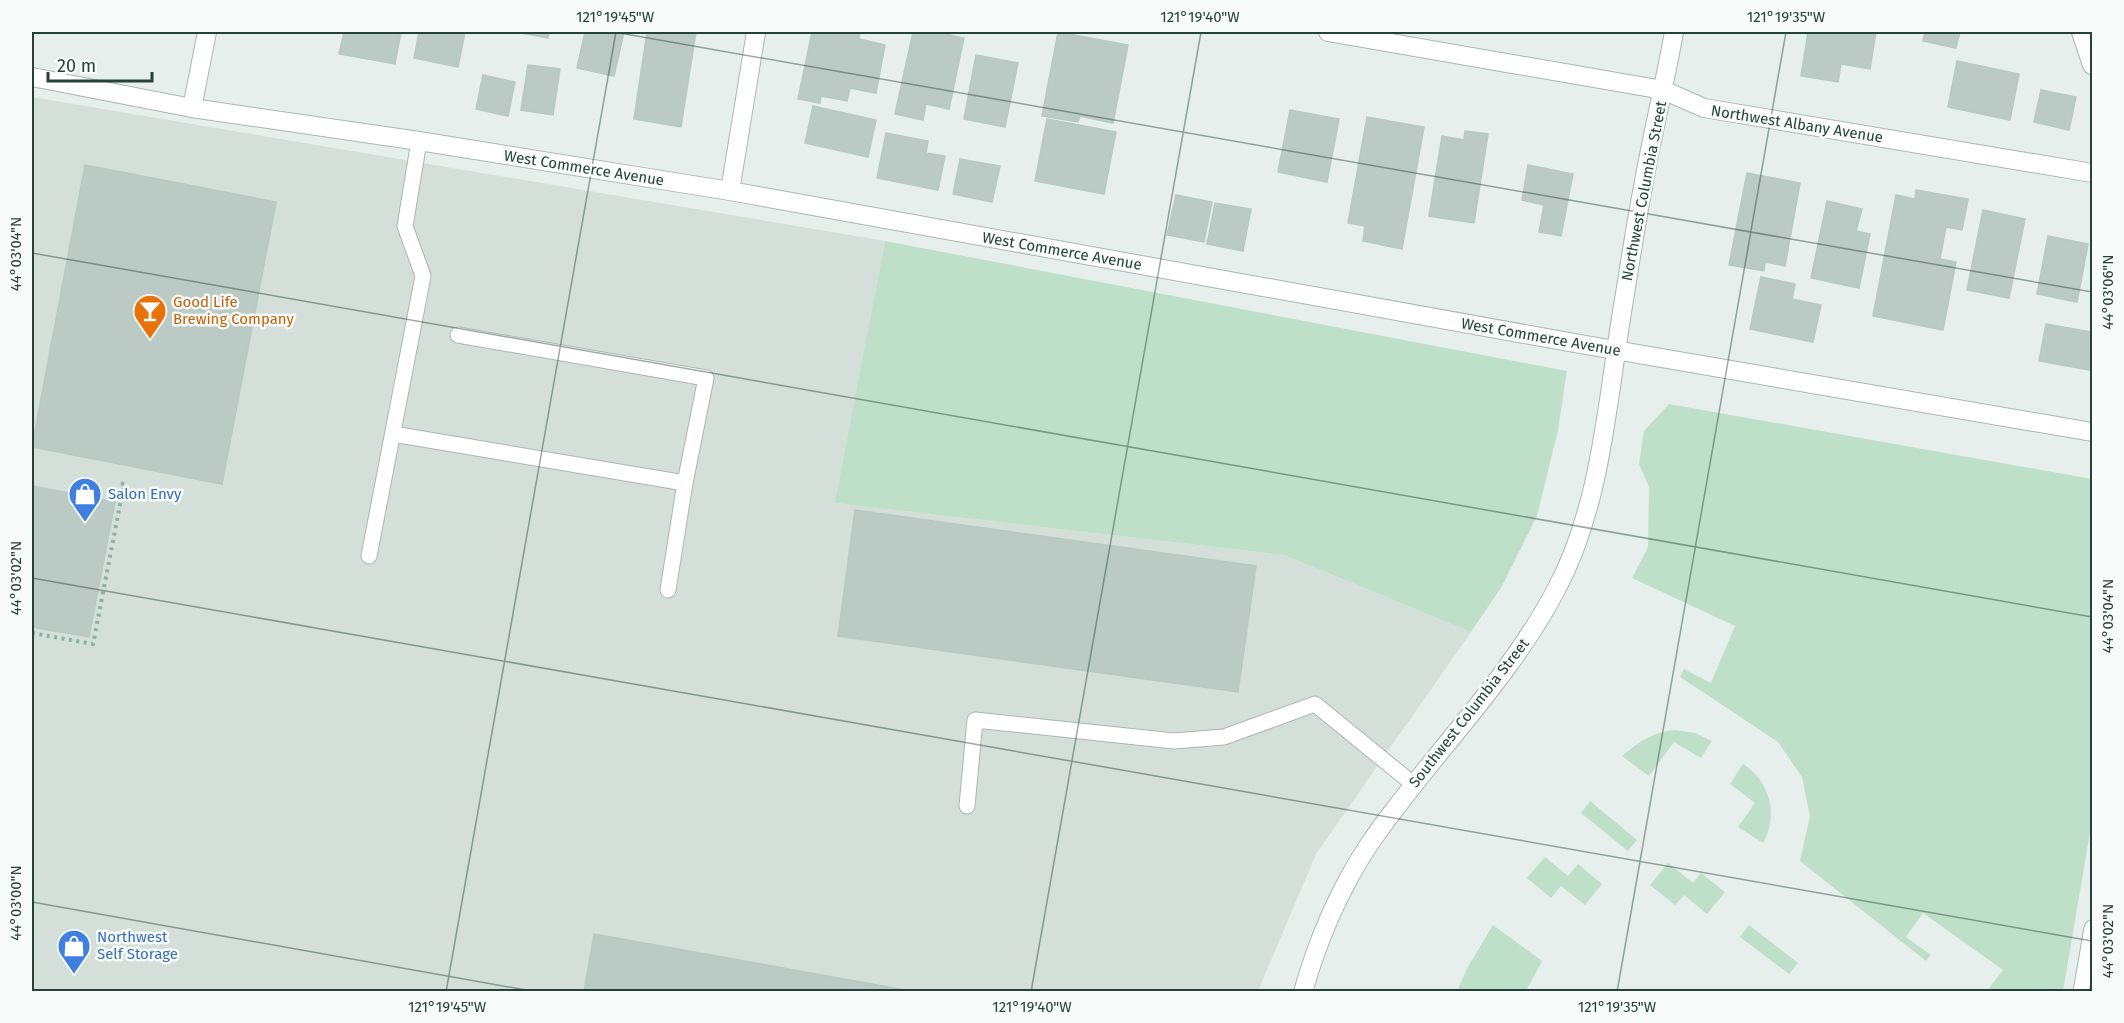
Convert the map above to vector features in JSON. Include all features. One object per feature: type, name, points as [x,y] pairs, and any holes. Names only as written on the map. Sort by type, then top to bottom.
[{"type":"street","points":[[192,108],[207,32]]},
{"type":"street","points":[[730,191],[756,32]]},
{"type":"street","name":"Northwest Albany Avenue","points":[[1328,32],[1663,90],[1704,108],[2092,173]]},
{"type":"street","name":"Northwest Columbia Street","points":[[1615,350],[1643,185],[1674,32]]},
{"type":"street","points":[[2081,32],[2092,65]]},
{"type":"street","name":"West Commerce Avenue","points":[[32,77],[192,108],[419,141],[730,191],[1615,350],[2092,432]]},
{"type":"street","name":"Southwest Columbia Street","points":[[1303,992],[1312,960],[1338,897],[1370,844],[1413,784],[1498,680],[1528,639],[1558,586],[1581,530],[1595,477],[1615,350]]},
{"type":"lane","points":[[369,556],[423,276],[405,226],[419,141]]},
{"type":"lane","points":[[458,335],[706,378],[668,590]]},
{"type":"lane","points":[[393,434],[686,483]]},
{"type":"lane","points":[[967,806],[975,720],[1174,741],[1224,737],[1316,704],[1413,784]]},
{"type":"lane","points":[[2081,992],[2092,928]]},
{"type":"path","points":[[32,633],[93,644],[124,484],[118,483]]},
{"type":"shaded area","points":[[32,97],[885,241],[836,503],[1284,555],[1471,632],[1316,854],[1258,991],[32,991]]},
{"type":"green space","points":[[885,241],[1567,371],[1558,430],[1537,516],[1502,586],[1471,632],[1284,555],[835,503]]},
{"type":"green space","points":[[1669,404],[2092,479],[2092,821],[2063,991],[1987,991],[2003,970],[1923,913],[1906,937],[1931,955],[1926,961],[1800,861],[1810,816],[1802,777],[1778,742],[1680,677],[1684,669],[1711,683],[1735,626],[1632,578],[1648,547],[1649,487],[1639,464],[1644,431]]},
{"type":"green space","points":[[1675,730],[1695,733],[1712,741],[1701,758],[1674,742],[1649,776],[1622,756],[1646,738]]},
{"type":"green space","points":[[1743,764],[1760,780],[1769,799],[1770,821],[1763,843],[1738,827],[1755,803],[1730,784]]},
{"type":"green space","points":[[1590,801],[1637,840],[1628,851],[1581,813]]},
{"type":"green space","points":[[1545,857],[1568,876],[1578,864],[1602,884],[1585,905],[1561,886],[1551,898],[1527,878]]},
{"type":"green space","points":[[1668,863],[1693,883],[1701,873],[1725,892],[1707,914],[1684,895],[1675,905],[1650,885]]},
{"type":"green space","points":[[1493,925],[1542,961],[1526,991],[1457,991],[1469,965]]},
{"type":"green space","points":[[1749,925],[1798,963],[1789,974],[1740,937]]},
{"type":"building","points":[[344,32],[401,32],[395,64],[339,54]]},
{"type":"building","points":[[419,32],[465,32],[458,67],[414,58]]},
{"type":"building","points":[[515,32],[549,32],[548,38]]},
{"type":"building","points":[[585,32],[624,32],[614,76],[577,68]]},
{"type":"building","points":[[647,32],[696,32],[681,127],[634,119]]},
{"type":"building","points":[[812,32],[860,32],[859,39],[885,45],[876,93],[850,88],[847,101],[821,96],[820,103],[798,99]]},
{"type":"building","points":[[913,32],[936,32],[964,38],[949,109],[926,104],[923,120],[895,114]]},
{"type":"building","points":[[1058,32],[1128,45],[1113,123],[1080,116],[1078,122],[1042,116]]},
{"type":"building","points":[[1808,32],[1876,32],[1870,69],[1841,64],[1838,82],[1801,76]]},
{"type":"building","points":[[1925,32],[1960,32],[1956,48],[1923,41]]},
{"type":"building","points":[[976,55],[1018,63],[1005,127],[964,119]]},
{"type":"building","points":[[1957,61],[2019,74],[2010,120],[1948,107]]},
{"type":"building","points":[[528,65],[560,69],[553,115],[521,110]]},
{"type":"building","points":[[483,75],[515,82],[508,116],[476,109]]},
{"type":"building","points":[[2041,90],[2076,97],[2069,130],[2034,122]]},
{"type":"building","points":[[813,106],[876,120],[868,157],[805,143]]},
{"type":"building","points":[[1290,110],[1339,119],[1327,182],[1278,172]]},
{"type":"building","points":[[1367,117],[1424,127],[1402,249],[1363,241],[1365,226],[1348,223]]},
{"type":"building","points":[[1047,119],[1116,132],[1104,194],[1035,181]]},
{"type":"building","points":[[1465,131],[1488,134],[1474,223],[1429,216],[1442,136],[1464,140]]},
{"type":"building","points":[[886,133],[928,141],[926,153],[945,156],[938,190],[877,178]]},
{"type":"building","points":[[960,159],[1000,166],[992,202],[953,194]]},
{"type":"building","name":"Good Life Brewing Company","points":[[85,165],[276,202],[222,484],[32,447]]},
{"type":"building","points":[[1528,165],[1573,174],[1561,236],[1539,232],[1544,205],[1522,200]]},
{"type":"building","points":[[1747,173],[1800,183],[1785,266],[1765,262],[1764,271],[1729,265]]},
{"type":"building","points":[[1916,190],[1968,199],[1962,230],[1946,227],[1940,259],[1956,262],[1943,330],[1873,316],[1896,195],[1915,199]]},
{"type":"building","points":[[1176,195],[1212,202],[1204,242],[1167,235]]},
{"type":"building","points":[[1827,201],[1862,209],[1856,231],[1870,234],[1859,288],[1811,278]]},
{"type":"building","points":[[1215,203],[1251,209],[1243,251],[1207,244]]},
{"type":"building","points":[[1983,210],[2025,219],[2009,298],[1967,290]]},
{"type":"building","points":[[2048,236],[2088,244],[2077,302],[2037,294]]},
{"type":"building","points":[[1761,277],[1795,284],[1792,299],[1821,305],[1813,342],[1750,329]]},
{"type":"building","points":[[2046,324],[2092,332],[2090,370],[2039,361]]},
{"type":"building","points":[[32,486],[115,502],[89,637],[32,627]]},
{"type":"building","points":[[855,510],[1256,566],[1238,692],[838,636]]},
{"type":"building","points":[[594,934],[916,992],[584,992]]},
{"type":"place","name":"Good Life Brewing Company","points":[[150,340]]},
{"type":"place","name":"Salon Envy","points":[[85,523]]},
{"type":"place","name":"Northwest Self Storage","points":[[74,975]]}]
